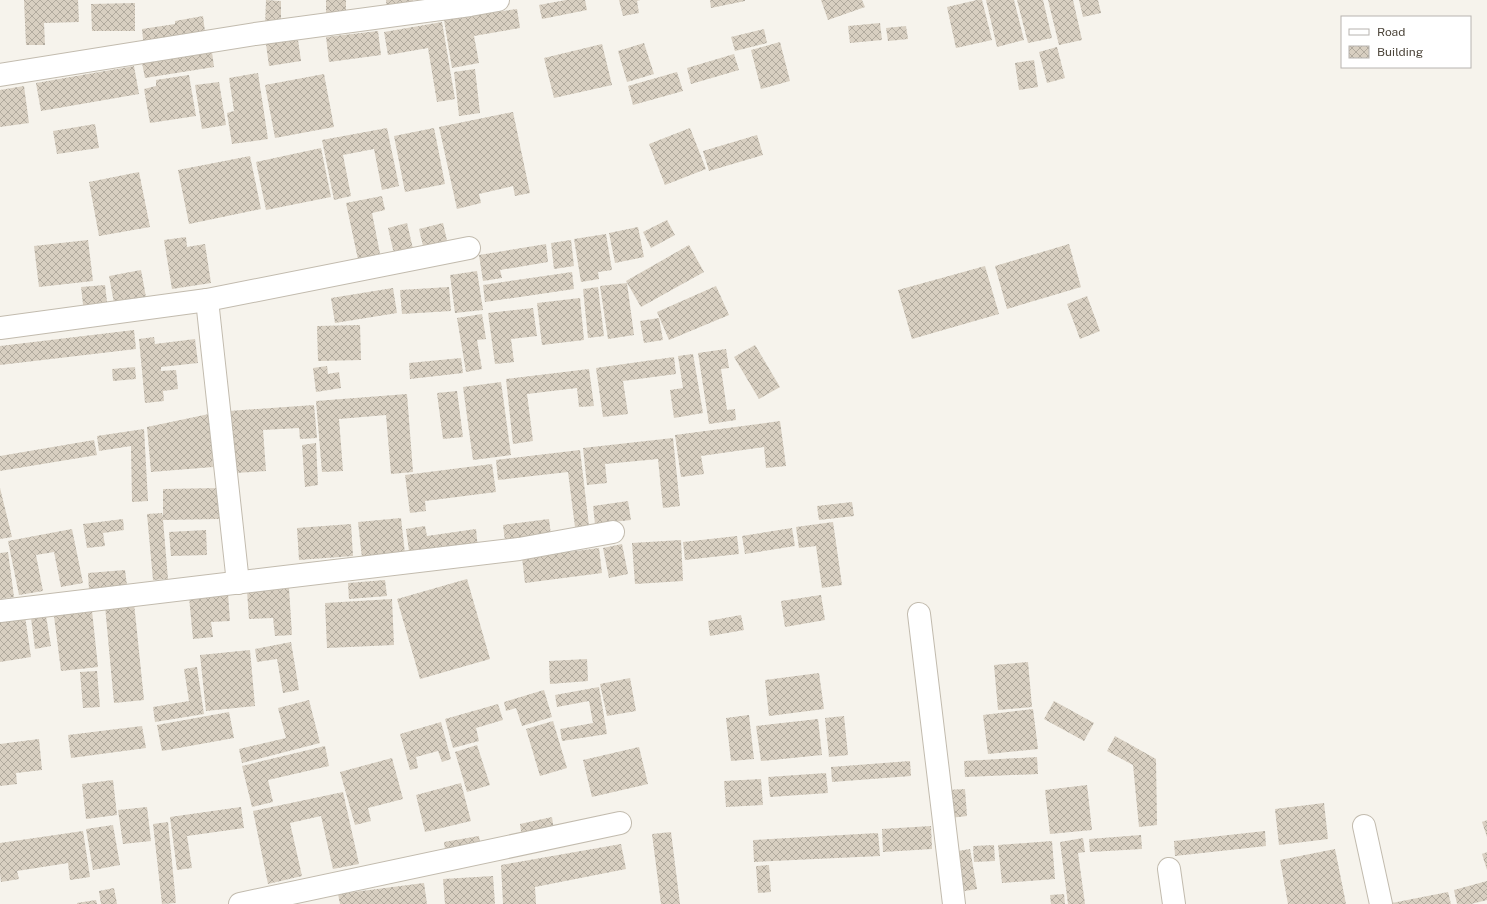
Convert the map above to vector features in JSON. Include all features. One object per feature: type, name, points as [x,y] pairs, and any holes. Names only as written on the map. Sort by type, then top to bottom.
[{"type":"street","points":[[0,75],[255,34],[498,0]]},
{"type":"street","points":[[0,328],[207,300],[469,248]]},
{"type":"street","points":[[207,300],[238,583]]},
{"type":"street","points":[[0,612],[519,549],[613,532]]},
{"type":"street","points":[[919,614],[954,904]]},
{"type":"street","points":[[240,904],[620,823]]},
{"type":"street","points":[[1364,826],[1381,904]]},
{"type":"street","points":[[1169,869],[1174,904]]},
{"type":"building","points":[[24,0],[78,0],[79,22],[44,23],[45,45],[26,45]]},
{"type":"building","points":[[266,0],[281,1],[281,26],[265,26]]},
{"type":"building","points":[[326,0],[346,0],[346,16],[326,16]]},
{"type":"building","points":[[386,0],[413,0],[414,11],[387,13]]},
{"type":"building","points":[[566,0],[585,0],[587,10],[542,19],[539,5]]},
{"type":"building","points":[[619,0],[640,0],[637,1],[639,13],[623,16]]},
{"type":"building","points":[[710,0],[745,0],[745,1],[711,8]]},
{"type":"building","points":[[821,0],[862,0],[865,7],[828,20]]},
{"type":"building","points":[[982,0],[992,40],[956,48],[947,7]]},
{"type":"building","points":[[986,0],[1014,0],[1024,40],[997,47]]},
{"type":"building","points":[[1017,0],[1043,0],[1052,38],[1028,43]]},
{"type":"building","points":[[1048,0],[1073,0],[1082,40],[1059,45]]},
{"type":"building","points":[[1079,0],[1098,0],[1101,13],[1083,17]]},
{"type":"building","points":[[135,3],[135,31],[92,31],[91,4]]},
{"type":"building","points":[[517,9],[520,28],[474,36],[479,63],[452,68],[444,20]]},
{"type":"building","points":[[203,16],[206,40],[144,49],[142,29],[175,24],[175,21]]},
{"type":"building","points":[[442,22],[455,99],[437,102],[428,48],[388,55],[384,32]]},
{"type":"building","points":[[880,23],[882,40],[850,43],[848,26]]},
{"type":"building","points":[[906,26],[908,39],[888,41],[886,28]]},
{"type":"building","points":[[764,29],[767,43],[735,51],[731,37]]},
{"type":"building","points":[[378,31],[381,55],[329,62],[326,37]]},
{"type":"building","points":[[298,40],[301,61],[269,66],[266,44]]},
{"type":"building","points":[[780,42],[790,81],[761,89],[751,50]]},
{"type":"building","points":[[644,43],[654,74],[627,82],[618,51]]},
{"type":"building","points":[[602,44],[612,85],[554,98],[544,58]]},
{"type":"building","points":[[1057,47],[1065,78],[1047,83],[1039,52]]},
{"type":"building","points":[[212,52],[214,67],[145,78],[142,63]]},
{"type":"building","points":[[734,54],[739,70],[691,84],[687,68]]},
{"type":"building","points":[[1034,60],[1038,87],[1019,90],[1015,63]]},
{"type":"building","points":[[134,66],[139,94],[41,111],[36,83]]},
{"type":"building","points":[[475,69],[480,113],[459,116],[454,72]]},
{"type":"building","points":[[677,72],[683,91],[633,105],[628,86]]},
{"type":"building","points":[[258,73],[268,139],[232,144],[227,113],[234,111],[229,78]]},
{"type":"building","points":[[324,74],[334,127],[275,138],[265,85]]},
{"type":"building","points":[[189,75],[196,116],[150,123],[144,89],[156,86],[156,80]]},
{"type":"building","points":[[219,82],[226,125],[202,129],[195,85]]},
{"type":"building","points":[[24,86],[29,123],[0,127],[0,90]]},
{"type":"building","points":[[513,112],[530,193],[515,196],[513,186],[479,194],[481,203],[457,209],[439,127]]},
{"type":"building","points":[[95,124],[99,148],[57,154],[53,131]]},
{"type":"building","points":[[387,128],[399,186],[382,190],[374,149],[343,155],[351,196],[334,200],[322,140]]},
{"type":"building","points":[[434,128],[445,184],[405,192],[394,136]]},
{"type":"building","points":[[690,128],[706,169],[665,185],[649,144]]},
{"type":"building","points":[[757,135],[763,155],[709,171],[703,151]]},
{"type":"building","points":[[321,148],[331,197],[266,210],[256,162]]},
{"type":"building","points":[[250,156],[261,209],[189,224],[178,170]]},
{"type":"building","points":[[139,172],[150,227],[99,236],[89,182]]},
{"type":"building","points":[[382,196],[385,210],[372,213],[381,259],[359,264],[346,203]]},
{"type":"building","points":[[667,220],[675,235],[651,248],[643,232]]},
{"type":"building","points":[[407,223],[414,253],[395,258],[388,228]]},
{"type":"building","points":[[443,223],[448,245],[424,250],[419,229]]},
{"type":"building","points":[[638,227],[644,257],[615,263],[609,233]]},
{"type":"building","points":[[606,234],[612,270],[598,272],[599,279],[581,282],[574,239]]},
{"type":"building","points":[[186,237],[187,247],[205,244],[211,283],[172,289],[164,240]]},
{"type":"building","points":[[88,240],[93,281],[39,287],[34,246]]},
{"type":"building","points":[[571,240],[574,266],[554,269],[551,243]]},
{"type":"building","points":[[546,244],[548,262],[500,270],[502,278],[483,281],[479,255]]},
{"type":"building","points":[[1069,244],[1081,287],[1007,309],[995,266]]},
{"type":"building","points":[[689,245],[704,272],[641,307],[626,281]]},
{"type":"building","points":[[985,266],[999,314],[912,339],[898,290]]},
{"type":"building","points":[[141,270],[146,297],[114,303],[109,276]]},
{"type":"building","points":[[477,271],[483,310],[455,313],[450,275]]},
{"type":"building","points":[[572,272],[574,289],[485,302],[483,285]]},
{"type":"building","points":[[627,283],[634,335],[608,339],[600,286]]},
{"type":"building","points":[[105,285],[108,310],[84,313],[81,287]]},
{"type":"building","points":[[716,286],[729,315],[669,340],[657,312]]},
{"type":"building","points":[[449,287],[451,311],[402,314],[400,290]]},
{"type":"building","points":[[598,287],[604,336],[588,338],[583,289]]},
{"type":"building","points":[[393,288],[397,313],[335,323],[331,298]]},
{"type":"building","points":[[1087,296],[1100,331],[1080,339],[1067,304]]},
{"type":"building","points":[[580,298],[584,340],[542,345],[537,303]]},
{"type":"building","points":[[533,308],[537,336],[511,339],[514,362],[495,364],[488,313]]},
{"type":"building","points":[[482,314],[486,339],[477,340],[482,369],[466,372],[457,318]]},
{"type":"building","points":[[659,318],[663,340],[644,343],[640,321]]},
{"type":"building","points":[[360,325],[361,360],[318,361],[317,326]]},
{"type":"building","points":[[134,330],[136,349],[0,365],[0,346]]},
{"type":"building","points":[[154,337],[155,344],[195,339],[198,363],[161,367],[161,371],[176,370],[178,389],[163,391],[164,401],[145,403],[139,339]]},
{"type":"building","points":[[755,345],[780,387],[759,399],[734,357]]},
{"type":"building","points":[[726,349],[729,368],[721,369],[727,410],[735,409],[736,420],[709,424],[698,353]]},
{"type":"building","points":[[693,354],[703,413],[674,418],[670,390],[683,388],[678,356]]},
{"type":"building","points":[[674,357],[676,374],[623,381],[628,414],[603,417],[596,368]]},
{"type":"building","points":[[461,358],[463,373],[410,379],[409,363]]},
{"type":"building","points":[[327,366],[328,374],[339,372],[341,388],[316,392],[313,368]]},
{"type":"building","points":[[135,367],[136,379],[113,381],[112,369]]},
{"type":"building","points":[[589,369],[594,406],[579,407],[577,388],[527,394],[533,441],[513,444],[506,379]]},
{"type":"building","points":[[501,382],[511,455],[473,460],[463,387]]},
{"type":"building","points":[[457,391],[463,437],[443,439],[437,393]]},
{"type":"building","points":[[407,394],[413,472],[391,474],[386,415],[339,419],[343,471],[322,472],[316,401]]},
{"type":"building","points":[[314,405],[317,438],[300,439],[299,428],[263,430],[266,471],[234,473],[229,411]]},
{"type":"building","points":[[209,414],[213,467],[151,472],[147,427]]},
{"type":"building","points":[[780,421],[786,466],[766,468],[764,447],[701,456],[704,474],[681,477],[675,435]]},
{"type":"building","points":[[144,429],[148,501],[132,502],[131,446],[99,451],[97,436]]},
{"type":"building","points":[[673,438],[680,506],[663,508],[658,459],[605,464],[607,483],[587,485],[583,448]]},
{"type":"building","points":[[94,440],[97,455],[0,471],[0,456]]},
{"type":"building","points":[[316,443],[318,485],[305,487],[302,445]]},
{"type":"building","points":[[580,450],[589,526],[575,527],[568,472],[498,480],[496,460]]},
{"type":"building","points":[[492,464],[496,492],[425,501],[426,511],[410,513],[405,475]]},
{"type":"building","points":[[0,488],[12,537],[0,539]]},
{"type":"building","points":[[220,488],[220,519],[163,520],[168,579],[153,580],[147,514],[162,513],[163,517],[163,489]]},
{"type":"building","points":[[628,501],[631,520],[595,524],[593,506]]},
{"type":"building","points":[[852,502],[854,516],[819,520],[817,506]]},
{"type":"building","points":[[401,518],[405,554],[362,558],[358,522]]},
{"type":"building","points":[[123,519],[124,530],[103,533],[105,546],[87,548],[83,524]]},
{"type":"building","points":[[549,519],[551,535],[505,541],[503,525]]},
{"type":"building","points":[[833,522],[842,585],[822,588],[816,546],[799,548],[796,527]]},
{"type":"building","points":[[351,524],[353,556],[299,560],[297,528]]},
{"type":"building","points":[[425,526],[427,536],[476,529],[478,549],[410,558],[406,529]]},
{"type":"building","points":[[792,528],[795,546],[745,554],[742,536]]},
{"type":"building","points":[[72,529],[83,583],[61,587],[54,552],[36,555],[43,591],[19,595],[8,541]]},
{"type":"building","points":[[206,530],[207,555],[171,556],[169,532]]},
{"type":"building","points":[[737,536],[739,554],[685,560],[683,542]]},
{"type":"building","points":[[681,540],[683,581],[635,584],[632,543]]},
{"type":"building","points":[[622,544],[628,574],[609,578],[603,548]]},
{"type":"building","points":[[599,548],[602,573],[525,583],[522,558]]},
{"type":"building","points":[[8,552],[14,597],[0,599],[0,553]]},
{"type":"building","points":[[125,570],[127,585],[89,589],[88,573]]},
{"type":"building","points":[[467,579],[490,659],[420,679],[397,599]]},
{"type":"building","points":[[385,580],[387,596],[349,599],[348,583]]},
{"type":"building","points":[[289,588],[292,635],[275,636],[273,618],[249,619],[247,591]]},
{"type":"building","points":[[228,594],[230,621],[211,622],[213,637],[193,639],[189,597]]},
{"type":"building","points":[[821,595],[825,620],[785,627],[781,601]]},
{"type":"building","points":[[392,599],[394,645],[327,648],[325,603]]},
{"type":"building","points":[[134,603],[144,700],[114,703],[105,606]]},
{"type":"building","points":[[92,611],[98,667],[61,671],[54,616]]},
{"type":"building","points":[[741,615],[744,630],[710,636],[708,621]]},
{"type":"building","points":[[25,616],[31,657],[0,662],[0,620]]},
{"type":"building","points":[[46,616],[51,646],[35,649],[31,618]]},
{"type":"building","points":[[291,642],[299,690],[283,693],[277,659],[257,662],[255,649]]},
{"type":"building","points":[[250,650],[255,706],[206,711],[200,655]]},
{"type":"building","points":[[587,659],[588,681],[550,684],[549,661]]},
{"type":"building","points":[[1028,662],[1032,707],[998,710],[994,665]]},
{"type":"building","points":[[197,667],[204,714],[155,722],[153,707],[189,701],[184,669]]},
{"type":"building","points":[[97,671],[100,707],[83,708],[80,672]]},
{"type":"building","points":[[819,673],[824,709],[769,716],[765,680]]},
{"type":"building","points":[[630,678],[636,711],[607,716],[600,684]]},
{"type":"building","points":[[599,687],[607,734],[562,741],[560,729],[593,723],[589,701],[557,707],[555,695]]},
{"type":"building","points":[[544,690],[552,717],[522,726],[516,708],[506,711],[504,702]]},
{"type":"building","points":[[309,700],[320,743],[242,763],[239,749],[286,738],[278,708]]},
{"type":"building","points":[[1054,701],[1094,723],[1084,741],[1044,719]]},
{"type":"building","points":[[498,704],[503,720],[476,728],[479,741],[453,748],[445,719]]},
{"type":"building","points":[[1033,709],[1038,749],[988,754],[983,715]]},
{"type":"building","points":[[229,712],[234,738],[162,751],[157,725]]},
{"type":"building","points":[[749,715],[754,759],[731,761],[726,718]]},
{"type":"building","points":[[844,716],[848,755],[829,757],[825,718]]},
{"type":"building","points":[[818,719],[822,755],[761,761],[756,726]]},
{"type":"building","points":[[553,721],[567,768],[540,776],[526,729]]},
{"type":"building","points":[[441,722],[451,759],[442,762],[438,751],[416,757],[418,768],[410,770],[400,734]]},
{"type":"building","points":[[142,726],[146,748],[71,758],[68,735]]},
{"type":"building","points":[[1115,736],[1156,759],[1157,825],[1139,827],[1133,765],[1107,751]]},
{"type":"building","points":[[39,739],[42,770],[16,773],[17,784],[0,786],[0,744]]},
{"type":"building","points":[[477,745],[490,785],[467,792],[455,752]]},
{"type":"building","points":[[325,746],[329,766],[268,780],[273,802],[252,807],[242,766]]},
{"type":"building","points":[[639,747],[648,784],[592,797],[583,760]]},
{"type":"building","points":[[1037,757],[1038,774],[965,777],[964,761]]},
{"type":"building","points":[[392,758],[403,799],[368,808],[371,821],[355,825],[340,772]]},
{"type":"building","points":[[910,761],[911,776],[832,782],[831,767]]},
{"type":"building","points":[[826,773],[828,793],[770,797],[768,777]]},
{"type":"building","points":[[761,779],[763,805],[726,807],[724,781]]},
{"type":"building","points":[[113,780],[117,815],[86,819],[82,784]]},
{"type":"building","points":[[461,783],[471,821],[425,832],[416,795]]},
{"type":"building","points":[[1087,785],[1092,830],[1050,834],[1045,790]]},
{"type":"building","points":[[965,789],[967,816],[950,818],[947,790]]},
{"type":"building","points":[[343,792],[359,864],[333,869],[321,816],[290,823],[302,876],[268,884],[253,811]]},
{"type":"building","points":[[1324,803],[1328,839],[1279,845],[1275,809]]},
{"type":"building","points":[[147,807],[151,841],[123,844],[118,810]]},
{"type":"building","points":[[241,807],[244,828],[187,836],[192,868],[177,870],[170,817]]},
{"type":"building","points":[[552,817],[554,831],[522,838],[520,824]]},
{"type":"building","points":[[1487,820],[1487,837],[1482,822]]},
{"type":"building","points":[[168,822],[176,903],[162,904],[153,824]]},
{"type":"building","points":[[113,825],[120,865],[93,870],[86,829]]},
{"type":"building","points":[[931,826],[932,849],[883,852],[882,829]]},
{"type":"building","points":[[83,831],[90,877],[70,880],[68,863],[17,871],[19,879],[1,882],[0,843]]},
{"type":"building","points":[[1265,831],[1266,846],[1175,856],[1174,841]]},
{"type":"building","points":[[671,832],[680,904],[661,904],[652,834]]},
{"type":"building","points":[[878,833],[880,856],[754,862],[753,840]]},
{"type":"building","points":[[1141,835],[1142,849],[1090,852],[1089,839]]},
{"type":"building","points":[[479,836],[481,851],[446,857],[444,842]]},
{"type":"building","points":[[1083,838],[1085,852],[1078,853],[1085,904],[1068,904],[1060,842]]},
{"type":"building","points":[[1052,841],[1055,879],[1002,883],[998,845]]},
{"type":"building","points":[[621,844],[626,869],[535,887],[536,904],[503,904],[501,865]]},
{"type":"building","points":[[994,845],[995,861],[974,862],[973,846]]},
{"type":"building","points":[[970,849],[977,889],[959,892],[952,852]]},
{"type":"building","points":[[1335,849],[1346,904],[1288,904],[1280,860]]},
{"type":"building","points":[[1487,852],[1487,870],[1482,854]]},
{"type":"building","points":[[769,865],[771,892],[758,893],[756,866]]},
{"type":"building","points":[[493,876],[495,904],[445,904],[443,879]]},
{"type":"building","points":[[1487,881],[1487,900],[1471,904],[1457,904],[1454,890]]},
{"type":"building","points":[[424,883],[427,904],[340,904],[338,894]]},
{"type":"building","points":[[114,888],[117,904],[101,904],[99,891]]},
{"type":"building","points":[[1448,892],[1451,904],[1392,904],[1392,903]]},
{"type":"building","points":[[1064,894],[1065,904],[1051,904],[1050,895]]},
{"type":"building","points":[[96,900],[97,904],[77,904],[77,903]]}]
